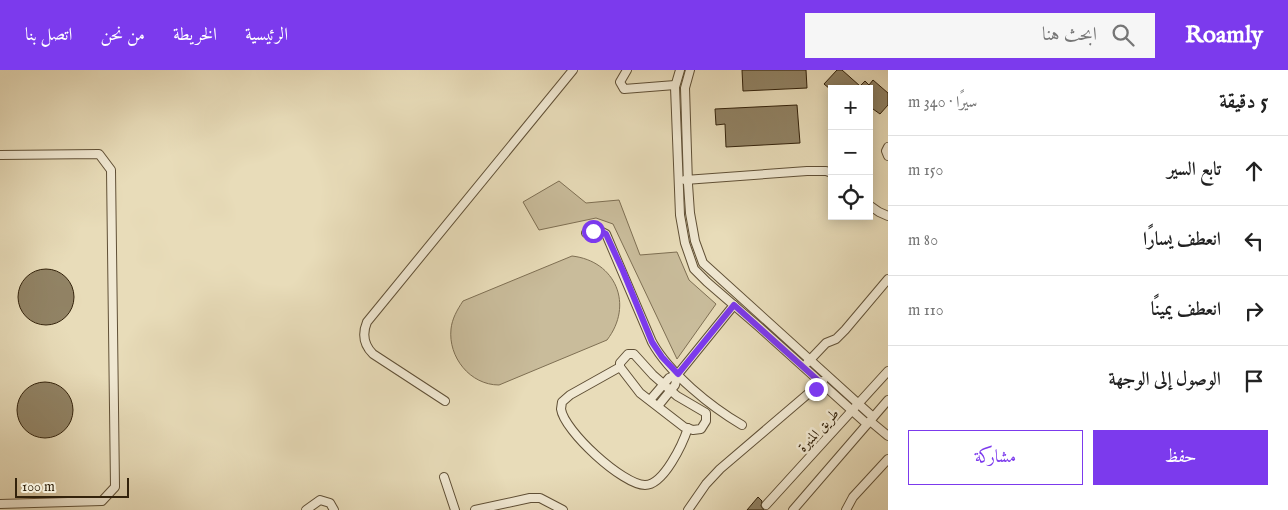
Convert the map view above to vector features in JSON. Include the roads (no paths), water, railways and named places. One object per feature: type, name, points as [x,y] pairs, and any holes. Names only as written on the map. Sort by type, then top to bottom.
[{"type":"street","points":[[445,401],[373,354],[366,345],[364,328],[370,317],[573,70]]},
{"type":"street","points":[[626,70],[620,82],[624,89],[676,84]]},
{"type":"street","points":[[680,70],[676,84],[678,180],[685,243],[691,260],[700,275],[852,412],[870,421],[888,436]]},
{"type":"street","points":[[690,70],[685,88],[690,213],[695,240],[703,263],[859,404],[870,421]]},
{"type":"street","points":[[888,147],[886,151],[888,156]]},
{"type":"street","points":[[0,155],[99,154],[110,170],[115,487],[102,501],[0,504]]},
{"type":"street","points":[[678,180],[806,171],[828,172]]},
{"type":"street","points":[[873,208],[888,216]]},
{"type":"street","points":[[586,233],[598,230],[606,234],[652,342],[662,357],[678,374],[719,410],[742,425]]},
{"type":"street","points":[[804,367],[826,343],[836,339],[845,330],[888,279]]},
{"type":"street","points":[[658,406],[675,385],[678,374],[734,305]]},
{"type":"street","points":[[628,354],[634,354],[664,385],[677,396],[706,413],[706,421],[702,429],[693,430],[688,428],[640,393],[620,367],[620,362],[628,354]]},
{"type":"street","points":[[620,367],[570,395],[562,402],[561,409],[564,418],[572,430],[605,464],[639,483],[646,485],[652,483],[663,474],[674,458],[688,428]]},
{"type":"street","name":"طريق المنيرة","points":[[766,505],[888,372]]},
{"type":"street","points":[[650,400],[669,378],[678,374]]},
{"type":"street","points":[[688,510],[706,484],[720,469],[828,376]]},
{"type":"street","points":[[793,510],[888,400]]},
{"type":"street","points":[[846,510],[853,497],[888,459]]},
{"type":"street","points":[[444,477],[455,510]]},
{"type":"street","points":[[476,510],[526,498],[540,498],[563,510]]},
{"type":"street","points":[[306,510],[320,500],[330,503],[334,510]]}]
